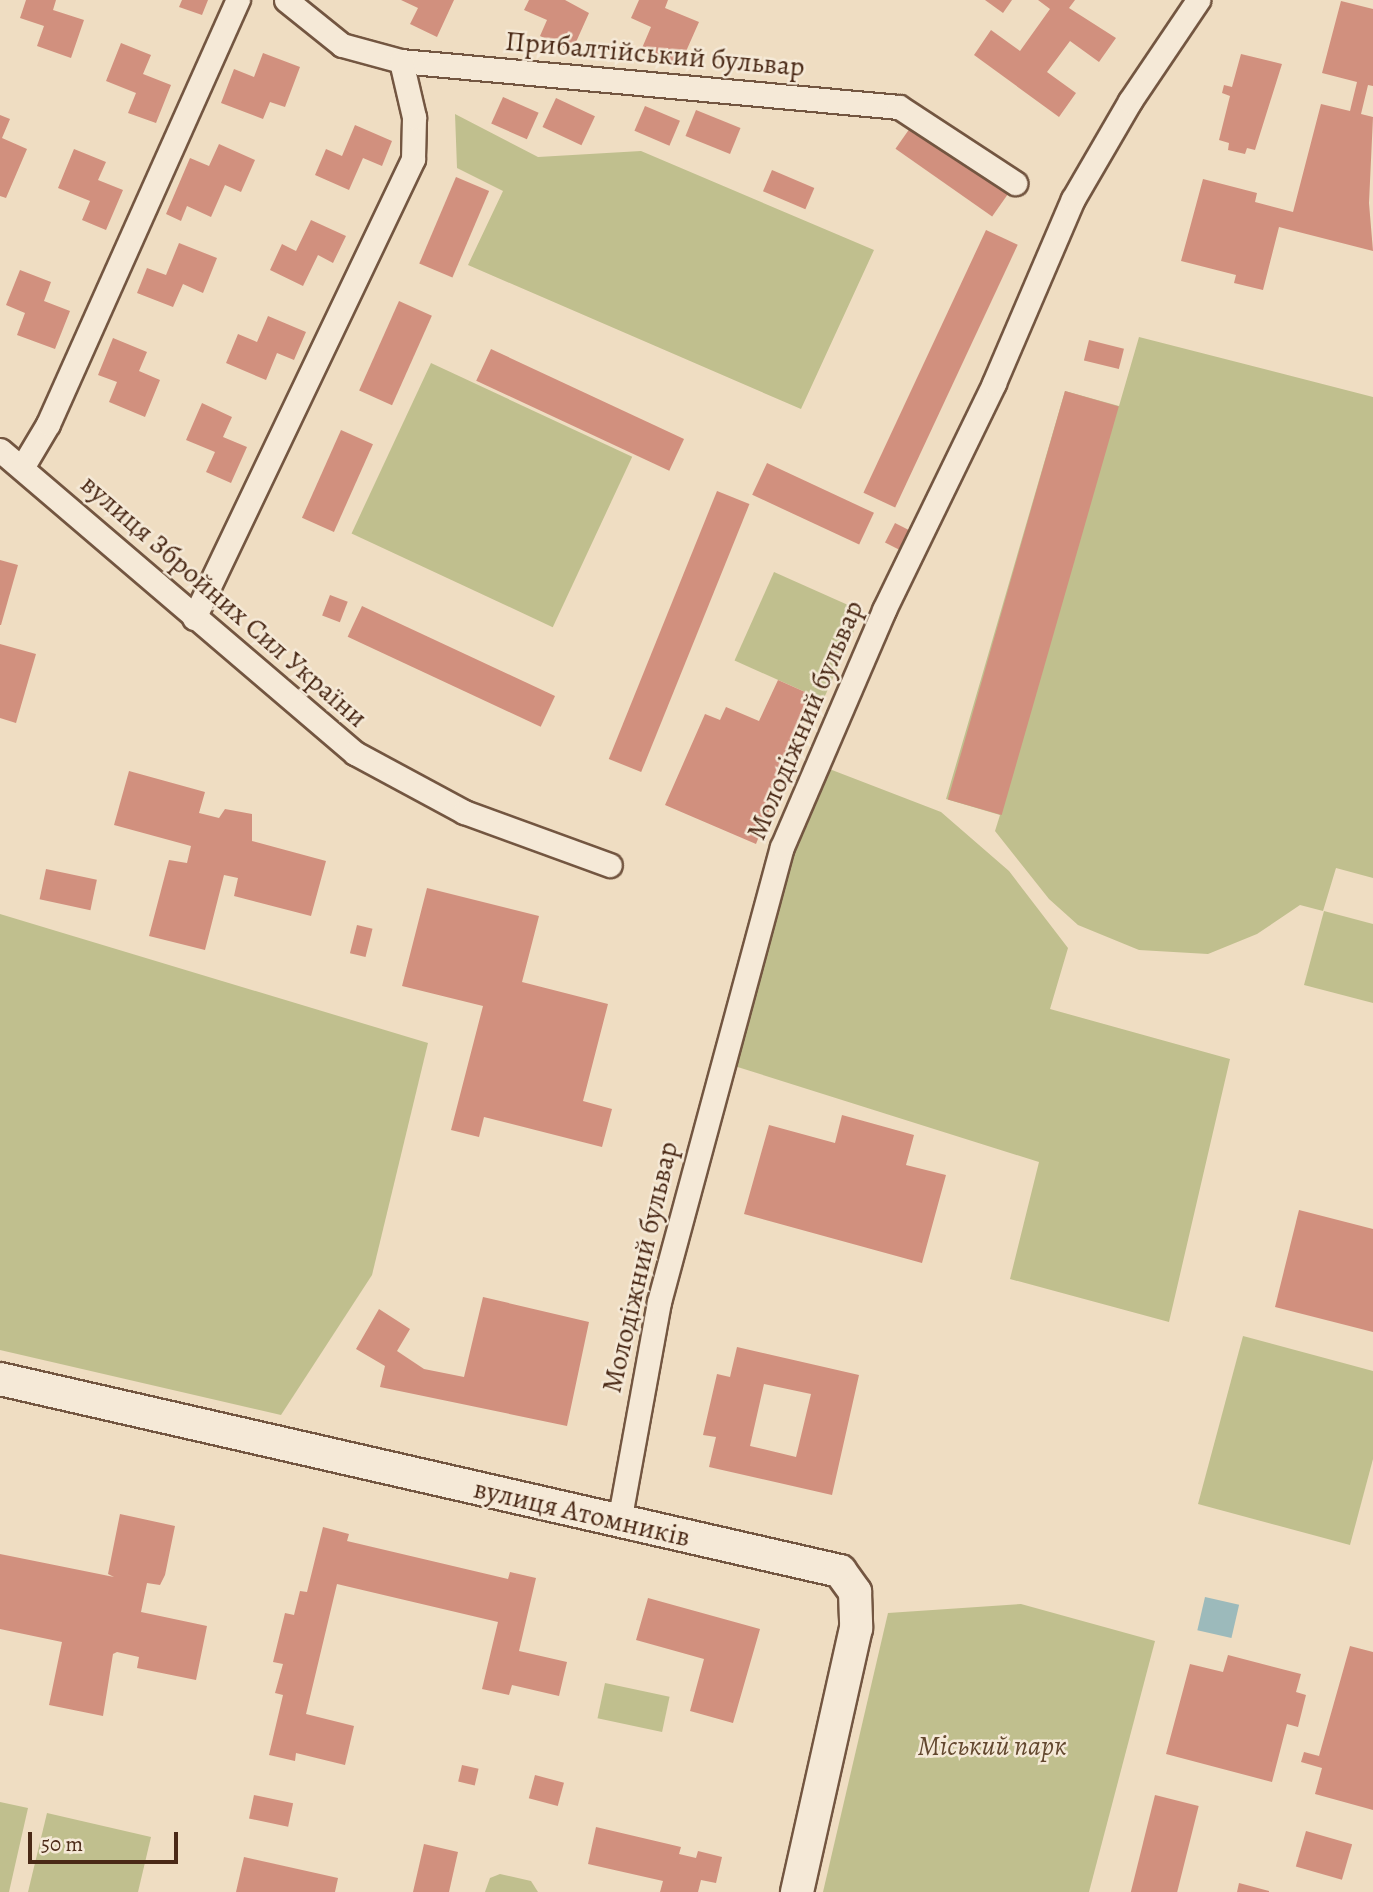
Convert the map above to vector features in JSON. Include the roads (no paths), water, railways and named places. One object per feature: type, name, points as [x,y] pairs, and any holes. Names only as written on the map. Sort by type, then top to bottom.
[{"type":"street","points":[[23,466],[76,363],[238,0]]},
{"type":"street","name":"Прибалтійський бульвар","points":[[286,0],[342,44],[401,61],[899,107],[1015,183]]},
{"type":"street","name":"Молодіжний бульвар","points":[[619,1521],[662,1289],[782,847],[884,610],[994,383],[1073,199],[1124,110],[1198,0]]},
{"type":"street","points":[[194,618],[413,159],[414,117],[401,61]]},
{"type":"street","name":"вулиця Збройних Сил України","points":[[0,450],[23,466],[302,712],[373,765],[464,812],[610,865]]},
{"type":"street","name":"вулиця Атомників","points":[[0,1379],[832,1569],[853,1586],[855,1637],[797,1892]]},
{"type":"water","points":[[1205,1597],[1239,1605],[1231,1638],[1197,1630]]},
{"type":"park label","name":"Міський парк","points":[[992,1746]]}]
